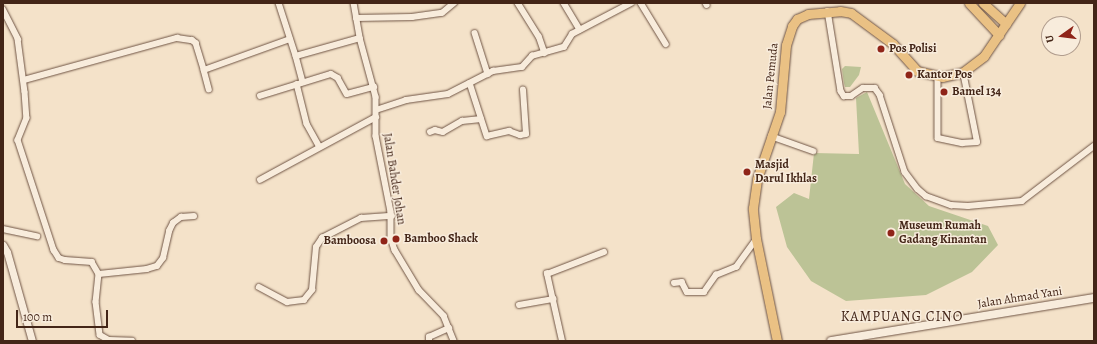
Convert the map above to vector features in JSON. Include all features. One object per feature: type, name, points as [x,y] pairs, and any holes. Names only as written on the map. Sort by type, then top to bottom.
[{"type":"main road","points":[[969,3],[999,35]]},
{"type":"main road","points":[[983,3],[1006,24]]},
{"type":"main road","name":"Jalan Pemuda","points":[[777,341],[756,238],[753,208],[755,188],[780,112],[786,45],[792,26],[797,19],[808,14],[828,11],[851,13],[893,44],[917,71],[938,76],[963,72],[984,56],[1020,3]]},
{"type":"main road","name":"Jalan Ahmad Yani","points":[[831,341],[1094,298]]},
{"type":"street","points":[[279,3],[303,82]]},
{"type":"street","name":"Jalan Bahder Johan","points":[[354,3],[360,38],[374,87],[378,157],[392,216],[391,238],[395,250],[419,290],[444,316],[454,341]]},
{"type":"street","points":[[356,18],[412,17],[442,13],[454,3]]},
{"type":"street","points":[[518,3],[539,36],[545,53]]},
{"type":"street","points":[[564,3],[580,30]]},
{"type":"street","points":[[376,110],[406,100],[448,94],[471,86],[488,74],[522,67],[529,58],[564,47],[572,34],[620,6],[631,3]]},
{"type":"street","points":[[641,3],[666,44]]},
{"type":"street","points":[[3,9],[18,39],[24,80],[27,118],[18,140],[54,250],[59,258],[65,260],[83,259],[92,262],[99,274],[96,302],[100,335],[109,340],[132,341]]},
{"type":"street","points":[[828,11],[844,96],[850,96],[863,88],[874,88],[880,95],[905,172],[918,189],[926,196],[951,205],[968,206],[1022,201],[1094,146]]},
{"type":"street","points":[[475,34],[488,74]]},
{"type":"street","points":[[24,80],[177,38],[192,40],[196,43],[209,89]]},
{"type":"street","points":[[296,56],[360,38]]},
{"type":"street","points":[[204,70],[290,39]]},
{"type":"street","points":[[938,76],[938,138],[962,143],[977,142],[963,72]]},
{"type":"street","points":[[260,96],[331,74],[338,78],[347,94],[374,87]]},
{"type":"street","points":[[296,84],[308,124],[320,147]]},
{"type":"street","points":[[471,86],[487,136],[509,131],[520,135],[526,134],[523,90]]},
{"type":"street","points":[[260,180],[376,117]]},
{"type":"street","points":[[430,132],[435,130],[443,132],[462,122],[481,119]]},
{"type":"street","points":[[771,136],[813,151]]},
{"type":"street","points":[[99,274],[147,269],[157,266],[163,258],[169,231],[173,224],[181,217],[194,216]]},
{"type":"street","points":[[259,287],[287,302],[304,300],[312,290],[316,247],[322,238],[361,218],[392,216]]},
{"type":"street","points":[[3,229],[37,236]]},
{"type":"street","points":[[674,283],[682,282],[687,292],[704,292],[716,275],[736,267],[756,238]]},
{"type":"street","points":[[3,246],[7,252],[32,341]]},
{"type":"street","points":[[562,341],[553,298],[547,278],[550,271],[604,252]]},
{"type":"street","points":[[519,305],[553,298]]},
{"type":"street","points":[[429,341],[429,337],[449,328]]},
{"type":"green space","points":[[845,66],[861,67],[859,75],[850,87],[845,87],[844,83],[842,69]]},
{"type":"green space","points":[[867,92],[905,184],[929,206],[988,226],[998,245],[972,272],[926,295],[846,301],[811,281],[787,247],[776,207],[794,193],[809,199],[814,153],[859,154],[856,98]]},
{"type":"place","name":"Pos Polisi","points":[[881,49]]},
{"type":"place","name":"Kantor Pos","points":[[909,75]]},
{"type":"place","name":"Bamel 134","points":[[944,92]]},
{"type":"place","name":"Masjid Darul Ikhlas","points":[[747,172]]},
{"type":"place","name":"Museum Rumah Gadang Kinantan","points":[[891,233]]},
{"type":"place","name":"Bamboo Shack","points":[[396,239]]},
{"type":"place","name":"Bamboosa","points":[[384,241]]},
{"type":"district","name":"KAMPUANG CINO","points":[[902,317]]}]
